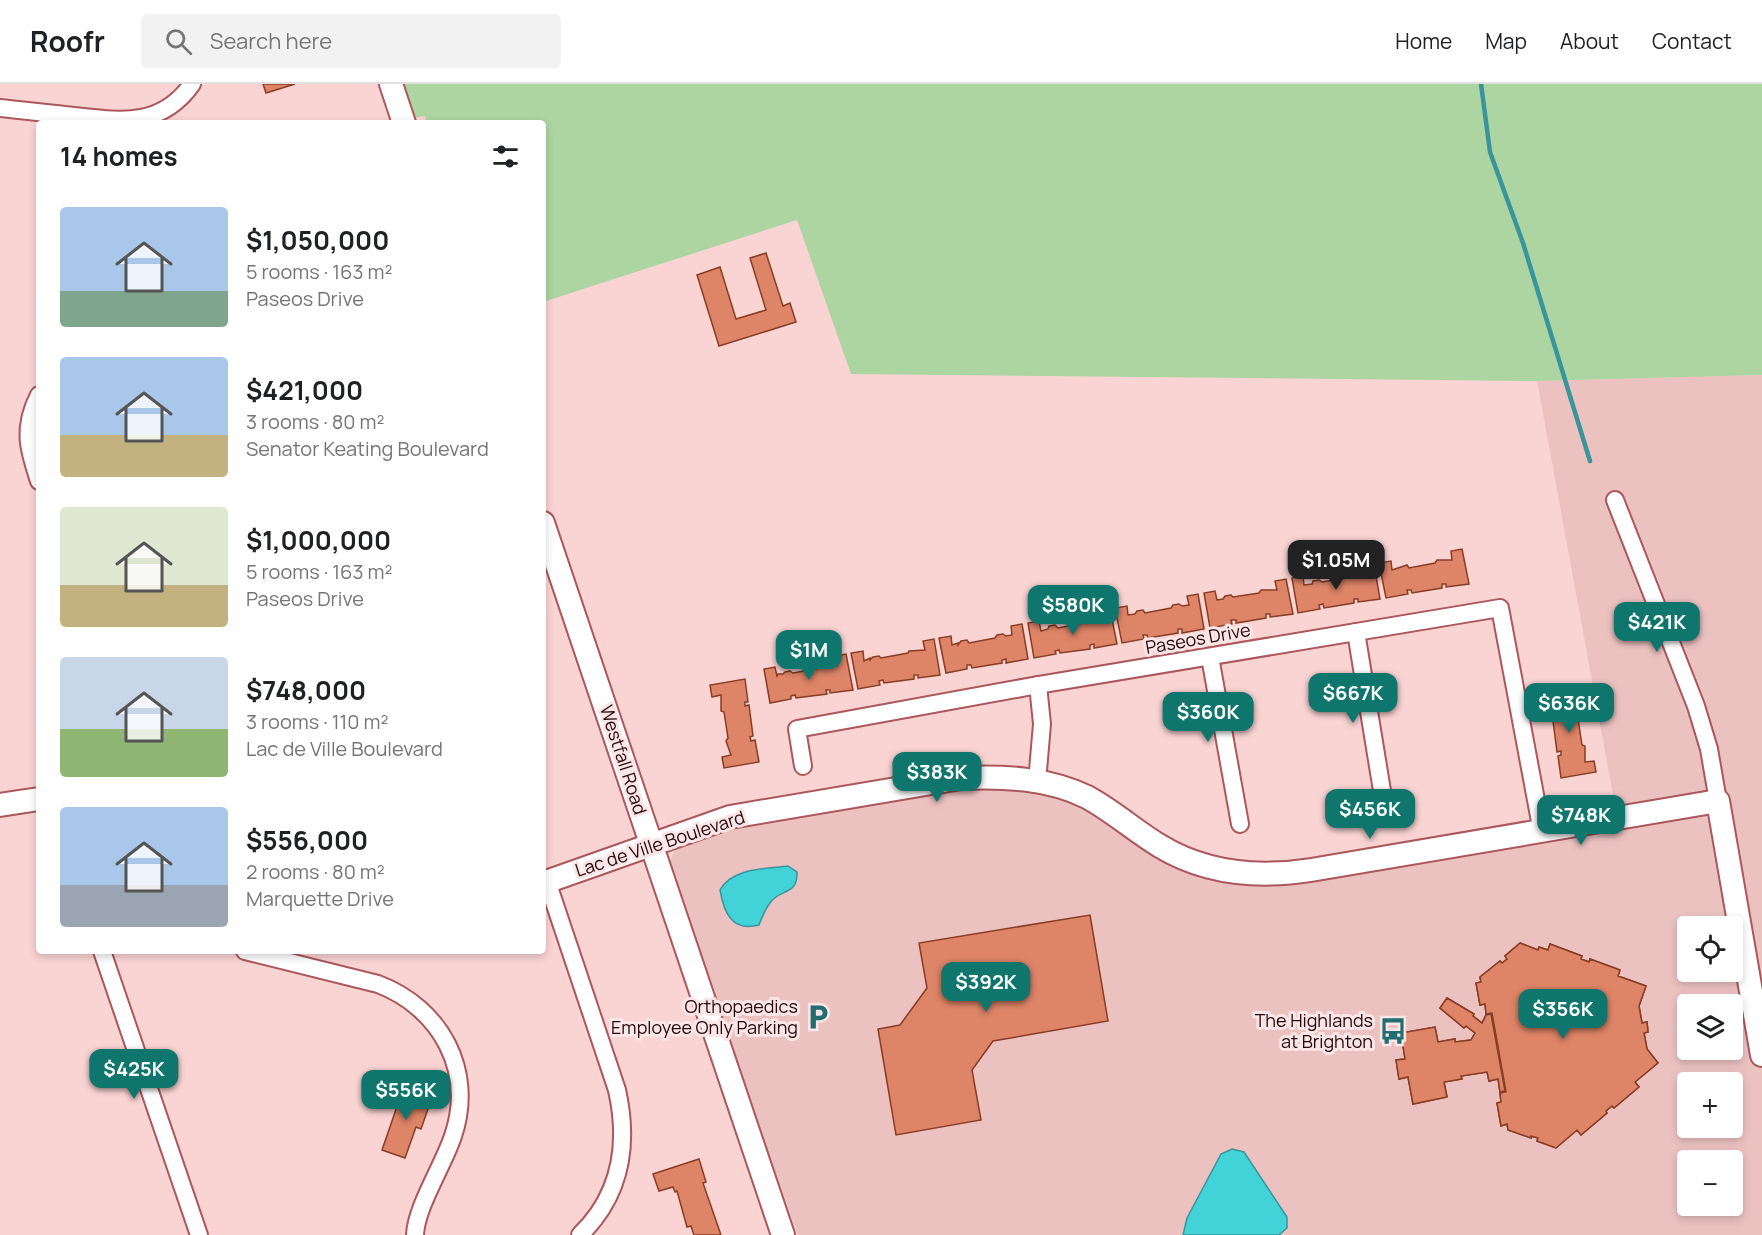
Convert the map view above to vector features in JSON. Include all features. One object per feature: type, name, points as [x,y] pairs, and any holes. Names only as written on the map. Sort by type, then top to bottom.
[{"type":"street","points":[[0,108],[130,120],[164,110],[177,101],[192,84]]},
{"type":"street","points":[[391,84],[403,120]]},
{"type":"street","points":[[36,402],[29,419],[27,436],[36,472]]},
{"type":"street","points":[[1615,500],[1696,706],[1709,749],[1762,1055]]},
{"type":"street","name":"Westfall Road","points":[[546,532],[783,1235]]},
{"type":"street","name":"Paseos Drive","points":[[803,766],[797,729],[1500,608],[1542,832]]},
{"type":"street","points":[[1356,632],[1385,809]]},
{"type":"street","points":[[1210,657],[1240,824]]},
{"type":"street","points":[[1037,782],[1042,724],[1038,686]]},
{"type":"street","name":"Lac de Ville Boulevard","points":[[546,882],[730,817],[961,778],[990,777],[1037,782],[1067,789],[1086,797],[1160,847],[1186,859],[1241,874],[1289,874],[1718,801]]},
{"type":"street","points":[[0,805],[36,799]]},
{"type":"street","points":[[546,885],[617,1090],[623,1125],[621,1160],[615,1182],[602,1209],[580,1235]]},
{"type":"street","points":[[103,954],[199,1235]]},
{"type":"street","points":[[257,954],[394,990],[412,1002],[432,1021],[447,1043],[456,1065],[461,1090],[459,1112],[453,1136],[421,1211],[415,1235]]},
{"type":"shaded area","points":[[1762,375],[1762,1235],[798,1235],[669,868],[676,849],[685,843],[734,827],[946,790],[989,786],[1040,792],[1061,798],[1271,885],[1620,833],[1537,381]]},
{"type":"green space","points":[[401,84],[1762,84],[1762,375],[1537,381],[851,374],[797,220],[546,301],[546,120],[426,120],[425,116],[413,118]]},
{"type":"water","points":[[788,866],[797,872],[795,885],[774,898],[759,925],[742,926],[731,919],[724,906],[720,890],[725,883],[732,877],[750,871]]},
{"type":"water","points":[[1232,1149],[1244,1152],[1287,1217],[1287,1228],[1279,1235],[1183,1235],[1187,1218],[1221,1154]]},
{"type":"building","points":[[263,84],[295,84],[266,93]]},
{"type":"building","points":[[766,253],[783,306],[790,303],[796,322],[719,346],[697,275],[720,267],[736,319],[766,310],[750,258]]},
{"type":"building","points":[[1462,549],[1469,584],[1446,587],[1446,584],[1442,584],[1442,588],[1412,593],[1411,590],[1407,590],[1408,594],[1386,598],[1379,563],[1391,561],[1392,570],[1407,565],[1409,568],[1435,563],[1437,560],[1452,560],[1451,551]]},
{"type":"building","points":[[1374,564],[1380,599],[1358,602],[1358,599],[1354,599],[1354,603],[1324,608],[1323,604],[1319,605],[1320,609],[1298,613],[1292,578],[1303,576],[1304,585],[1319,580],[1322,582],[1347,578],[1349,575],[1365,575],[1363,565]]},
{"type":"building","points":[[1286,579],[1293,614],[1270,617],[1270,614],[1266,614],[1266,618],[1236,623],[1236,620],[1231,620],[1232,624],[1210,628],[1204,593],[1215,591],[1217,600],[1231,595],[1233,597],[1259,593],[1261,590],[1277,590],[1275,581]]},
{"type":"building","points":[[1198,594],[1204,629],[1182,633],[1182,629],[1178,629],[1178,633],[1148,638],[1147,635],[1143,635],[1144,639],[1122,643],[1115,608],[1127,606],[1128,615],[1143,610],[1145,613],[1171,608],[1173,605],[1189,605],[1187,596]]},
{"type":"building","points":[[1110,609],[1117,644],[1094,648],[1094,644],[1090,645],[1090,649],[1060,653],[1059,650],[1055,651],[1056,654],[1034,658],[1028,623],[1039,621],[1041,631],[1048,629],[1049,626],[1055,625],[1058,628],[1083,623],[1085,620],[1101,620],[1099,611]]},
{"type":"building","points":[[1022,624],[1028,659],[1006,663],[1006,659],[1002,660],[1002,663],[972,668],[971,665],[967,665],[967,669],[946,673],[939,638],[951,636],[952,645],[958,643],[958,645],[961,641],[967,640],[969,643],[995,638],[997,635],[1012,635],[1011,626]]},
{"type":"building","points":[[934,639],[940,675],[918,678],[918,675],[914,675],[914,679],[884,683],[883,680],[879,681],[880,685],[858,689],[851,653],[863,651],[864,661],[870,658],[870,660],[873,657],[881,658],[909,651],[925,650],[923,641]]},
{"type":"building","points":[[846,654],[853,690],[830,693],[830,690],[826,690],[827,694],[796,698],[795,695],[791,696],[791,699],[770,703],[764,669],[775,667],[777,676],[790,671],[793,673],[820,668],[821,665],[837,666],[835,656]]},
{"type":"building","points":[[745,679],[748,702],[745,702],[745,706],[749,705],[753,736],[750,737],[751,741],[755,740],[759,762],[724,768],[722,757],[731,755],[726,741],[728,738],[724,712],[721,711],[721,695],[712,697],[710,685]]},
{"type":"building","points":[[1582,689],[1584,700],[1575,702],[1580,716],[1578,719],[1582,745],[1585,746],[1585,762],[1594,761],[1596,772],[1561,778],[1558,756],[1561,755],[1561,751],[1557,752],[1553,721],[1556,721],[1555,716],[1551,717],[1547,695]]},
{"type":"building","points":[[1090,915],[1108,1021],[993,1041],[972,1070],[981,1120],[896,1135],[878,1029],[900,1025],[927,988],[919,943]]},
{"type":"building","points":[[1520,943],[1538,950],[1539,947],[1548,950],[1550,944],[1582,956],[1581,959],[1589,962],[1590,959],[1620,970],[1618,976],[1646,986],[1639,1006],[1642,1023],[1647,1022],[1648,1032],[1644,1033],[1647,1049],[1658,1063],[1635,1082],[1639,1087],[1614,1108],[1612,1106],[1581,1135],[1577,1130],[1556,1148],[1537,1141],[1538,1138],[1531,1136],[1531,1138],[1508,1130],[1507,1124],[1501,1126],[1497,1103],[1501,1102],[1500,1093],[1506,1092],[1492,1013],[1486,1014],[1485,1004],[1480,1005],[1476,983],[1481,982],[1480,977],[1500,961],[1502,963],[1507,959],[1505,956]],"holes":[[[1531,980],[1541,983],[1539,987],[1595,1008],[1593,1013],[1609,1020],[1607,1026],[1610,1042],[1614,1048],[1601,1058],[1605,1063],[1559,1101],[1561,1104],[1553,1111],[1537,1105],[1536,1099],[1548,1097],[1545,1077],[1551,1076],[1547,1054],[1541,1055],[1538,1037],[1544,1036],[1540,1013],[1534,1014],[1531,994],[1519,996],[1518,990]]]},
{"type":"building","points":[[1520,943],[1538,950],[1539,947],[1548,950],[1550,944],[1582,956],[1581,959],[1589,962],[1590,959],[1620,970],[1618,976],[1646,986],[1639,1006],[1642,1023],[1647,1022],[1648,1032],[1644,1033],[1647,1049],[1658,1063],[1635,1082],[1639,1087],[1614,1108],[1612,1106],[1581,1135],[1577,1130],[1556,1148],[1537,1141],[1538,1138],[1531,1136],[1531,1138],[1508,1130],[1507,1124],[1501,1126],[1497,1103],[1501,1102],[1500,1093],[1506,1092],[1492,1013],[1486,1014],[1485,1004],[1480,1005],[1476,983],[1481,982],[1480,977],[1500,961],[1502,963],[1507,959],[1505,956]]},
{"type":"building","points":[[1447,998],[1474,1014],[1473,1016],[1482,1023],[1486,1015],[1491,1014],[1505,1091],[1500,1092],[1498,1079],[1489,1081],[1487,1072],[1461,1076],[1462,1079],[1444,1082],[1447,1097],[1413,1104],[1408,1077],[1399,1079],[1396,1060],[1405,1059],[1401,1033],[1435,1027],[1438,1042],[1455,1039],[1455,1042],[1471,1040],[1475,1033],[1466,1026],[1464,1028],[1440,1008]]},
{"type":"building","points":[[1447,998],[1474,1014],[1473,1016],[1482,1023],[1486,1015],[1491,1014],[1505,1091],[1500,1092],[1498,1079],[1489,1081],[1487,1072],[1461,1076],[1462,1079],[1444,1082],[1447,1097],[1413,1104],[1408,1077],[1399,1079],[1396,1060],[1405,1059],[1401,1033],[1435,1027],[1438,1042],[1455,1039],[1455,1042],[1471,1040],[1475,1033],[1466,1026],[1464,1028],[1440,1008]]},
{"type":"building","points":[[404,1086],[429,1094],[426,1105],[429,1106],[421,1129],[416,1127],[405,1158],[382,1150]]},
{"type":"building","points":[[699,1159],[706,1182],[703,1183],[721,1235],[694,1235],[691,1226],[687,1227],[677,1191],[675,1192],[673,1187],[659,1191],[653,1174]]},
{"type":"waterway","points":[[1481,84],[1490,152],[1523,243],[1590,461]]},
{"type":"place","name":"Orthopaedics Employee Only Parking","points":[[818,1017]]},
{"type":"place","name":"The Highlands at Brighton","points":[[1393,1031]]}]
